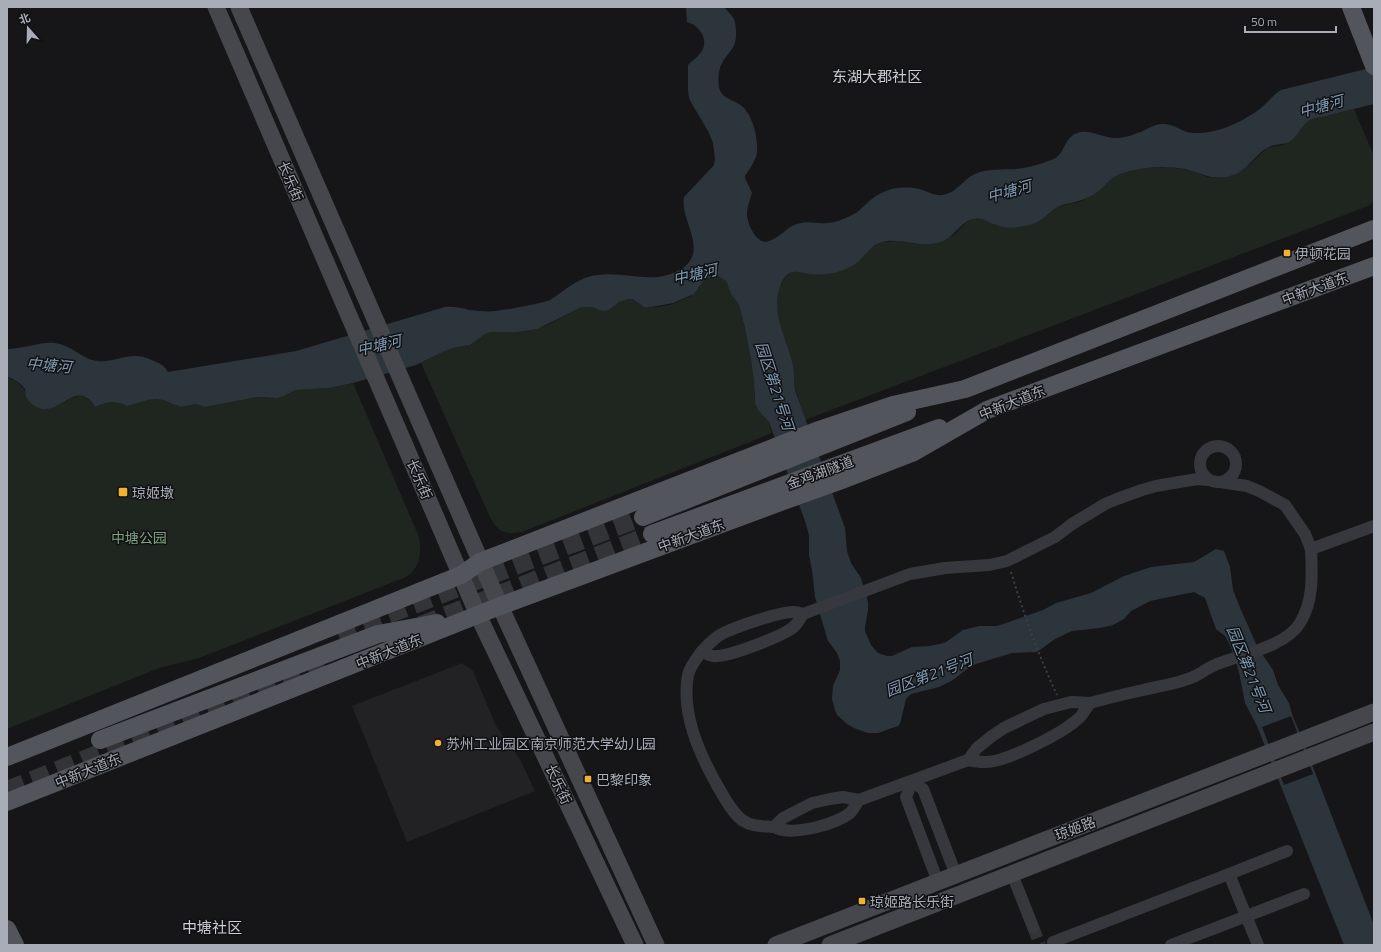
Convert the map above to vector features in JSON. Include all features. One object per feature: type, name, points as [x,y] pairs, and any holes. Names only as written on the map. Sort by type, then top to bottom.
[{"type":"main road","name":"长乐街","points":[[216,7],[478,615],[635,945]]},
{"type":"main road","name":"长乐街","points":[[238,7],[480,562],[656,945]]},
{"type":"main road","points":[[1351,7],[1374,65]]},
{"type":"main road","name":"中新大道东","points":[[7,757],[462,575],[480,562],[766,450],[893,405],[965,389],[1374,229]]},
{"type":"main road","name":"中新大道东","points":[[7,802],[500,606],[914,452],[987,410],[1374,266]]},
{"type":"main road","name":"金鸡湖隧道","points":[[644,517],[965,389]]},
{"type":"main road","name":"金鸡湖隧道","points":[[652,534],[987,410]]},
{"type":"main road","points":[[100,740],[378,634],[478,615]]},
{"type":"main road","name":"琼姬路","points":[[776,945],[1374,712]]},
{"type":"main road","name":"琼姬路","points":[[830,945],[1374,732]]},
{"type":"main road","points":[[7,929],[14,945]]},
{"type":"street","points":[[859,800],[852,811],[842,818],[812,828],[783,830],[774,827],[758,827],[742,820],[725,799],[711,776],[695,739],[688,706],[688,674],[695,660],[711,641],[738,627],[778,615],[793,612],[808,612],[910,574],[945,568],[989,565],[1007,561],[1055,537],[1072,524],[1105,504],[1117,498],[1156,486],[1198,479],[1214,481],[1247,486],[1258,490],[1284,505],[1305,534],[1311,549],[1312,572],[1310,602],[1296,629],[1273,644],[1219,663],[1194,677],[1167,685],[1090,703],[1072,702],[1044,709],[1004,728],[977,748],[968,760]]},
{"type":"street","points":[[1311,549],[1374,526]]},
{"type":"street","points":[[702,651],[712,656],[720,656],[751,647],[792,628],[808,612]]},
{"type":"street","points":[[774,827],[783,818],[812,803],[843,797],[859,800],[912,782],[968,760],[985,763],[1043,742],[1080,717],[1090,703]]},
{"type":"street","points":[[912,782],[923,789],[956,875]]},
{"type":"street","points":[[912,782],[906,796],[938,882]]},
{"type":"street","points":[[1053,942],[1287,851]]},
{"type":"street","points":[[1012,874],[1033,927]]},
{"type":"street","points":[[1229,874],[1258,945]]},
{"type":"street","points":[[1171,945],[1304,894]]},
{"type":"path","points":[[1007,561],[1023,614],[1040,659],[1062,705]]},
{"type":"shaded area","name":"苏州工业园区南京师范大学幼儿园","points":[[462,663],[473,671],[496,726],[520,759],[535,791],[407,842],[352,706]]},
{"type":"green space","points":[[1354,109],[1374,156],[1374,201],[1368,206],[805,420],[794,385],[793,367],[782,335],[777,306],[779,289],[785,278],[790,273],[798,271],[809,274],[822,274],[841,271],[854,265],[871,248],[881,242],[899,241],[915,244],[953,236],[968,221],[977,218],[1002,227],[1019,227],[1028,225],[1040,221],[1058,207],[1081,201],[1093,195],[1112,178],[1119,174],[1143,168],[1171,167],[1193,171],[1208,177],[1222,178],[1230,176],[1249,165],[1267,148],[1282,145],[1291,141],[1307,120]]},
{"type":"green space","points":[[712,276],[718,276],[726,281],[731,294],[739,305],[751,359],[754,397],[768,420],[772,433],[522,532],[510,533],[498,529],[489,515],[421,363],[447,350],[470,345],[485,334],[491,332],[518,332],[531,330],[545,326],[582,307],[592,307],[602,311],[609,310],[619,302],[628,299],[633,299],[644,307],[659,307],[673,304],[691,296],[703,281]]},
{"type":"green space","name":"中塘公园","points":[[7,377],[16,381],[24,389],[28,399],[38,407],[55,406],[77,396],[81,396],[86,397],[95,407],[111,402],[127,406],[156,399],[181,407],[196,404],[205,407],[257,397],[272,398],[284,396],[295,390],[329,388],[353,383],[419,537],[420,554],[417,565],[406,577],[199,658],[159,668],[7,729]]},
{"type":"water","points":[[686,7],[724,7],[734,19],[736,37],[734,45],[721,66],[718,81],[722,94],[744,108],[752,121],[756,136],[757,151],[756,157],[745,176],[752,193],[747,215],[755,236],[766,242],[771,241],[797,224],[805,222],[829,223],[846,218],[857,212],[875,196],[889,190],[911,188],[936,195],[942,195],[952,192],[970,177],[980,172],[990,170],[1020,169],[1043,163],[1057,157],[1069,139],[1081,132],[1090,132],[1112,138],[1120,138],[1134,135],[1155,125],[1167,124],[1190,133],[1203,133],[1221,129],[1246,118],[1261,108],[1281,90],[1374,67],[1374,104],[1308,121],[1292,140],[1286,143],[1270,146],[1262,151],[1236,174],[1218,178],[1185,169],[1169,167],[1144,168],[1120,174],[1092,196],[1057,207],[1046,217],[1030,225],[1010,228],[993,224],[983,219],[974,219],[969,220],[947,239],[935,243],[919,244],[890,241],[878,243],[856,263],[837,272],[830,274],[810,274],[794,272],[788,274],[781,283],[777,305],[782,331],[793,366],[796,393],[845,528],[847,551],[851,563],[861,578],[868,602],[865,631],[871,645],[878,653],[892,656],[912,647],[940,644],[946,642],[963,630],[979,626],[997,626],[1009,622],[1043,610],[1056,603],[1091,593],[1124,576],[1151,567],[1194,562],[1216,549],[1224,551],[1230,567],[1233,590],[1241,610],[1257,646],[1273,670],[1278,685],[1289,703],[1293,717],[1374,925],[1374,945],[1344,945],[1257,726],[1245,703],[1239,672],[1231,647],[1225,636],[1216,629],[1205,598],[1194,592],[1150,601],[1131,611],[1124,619],[1113,625],[1072,631],[1055,639],[1037,652],[1012,653],[976,664],[953,680],[939,687],[911,694],[906,699],[900,724],[878,733],[868,733],[854,728],[837,715],[832,699],[833,686],[840,670],[840,661],[837,653],[828,641],[815,597],[809,555],[809,535],[769,422],[759,411],[755,403],[751,359],[739,305],[731,294],[726,281],[718,276],[712,276],[703,281],[694,294],[673,303],[644,307],[633,299],[628,299],[619,302],[609,310],[605,311],[592,307],[582,307],[537,329],[518,332],[491,332],[485,334],[470,345],[447,350],[416,365],[353,383],[329,388],[295,390],[277,398],[257,397],[205,407],[196,404],[181,407],[156,399],[127,406],[111,402],[95,407],[89,399],[83,396],[76,396],[57,406],[43,409],[30,402],[22,385],[7,377],[7,349],[44,343],[61,344],[86,358],[97,361],[138,356],[162,365],[168,372],[296,351],[445,307],[476,311],[493,311],[540,303],[550,300],[572,284],[591,276],[609,274],[660,277],[681,269],[691,259],[694,244],[685,212],[684,197],[714,165],[715,158],[713,143],[708,131],[689,98],[688,65],[702,51],[704,42],[702,33],[699,29],[687,22]]},
{"type":"pier","points":[[1291,716],[1313,774],[1284,785],[1262,727]]},
{"type":"tunnel","points":[[338,634],[643,517]]},
{"type":"tunnel","points":[[421,625],[652,534]]},
{"type":"tunnel","points":[[7,790],[324,664]]},
{"type":"tunnel","points":[[1033,927],[1040,945]]},
{"type":"place","name":"伊顿花园","points":[[1287,253]]},
{"type":"place","name":"琼姬墩","points":[[123,492]]},
{"type":"place","name":"苏州工业园区南京师范大学幼儿园","points":[[438,743]]},
{"type":"place","name":"巴黎印象","points":[[588,779]]},
{"type":"place","name":"琼姬路长乐街","points":[[862,901]]},
{"type":"district","name":"东湖大郡社区","points":[[877,76]]},
{"type":"district","name":"中塘社区","points":[[212,927]]},
{"type":"water label","name":"中塘河","points":[[1321,106]]},
{"type":"water label","name":"中塘河","points":[[1009,191]]},
{"type":"water label","name":"中塘河","points":[[695,274]]},
{"type":"water label","name":"中塘河","points":[[379,345]]},
{"type":"water label","name":"中塘河","points":[[49,365]]},
{"type":"water label","name":"园区第21号河","points":[[775,386]]},
{"type":"water label","name":"园区第21号河","points":[[1249,669]]},
{"type":"water label","name":"园区第21号河","points":[[929,675]]}]
